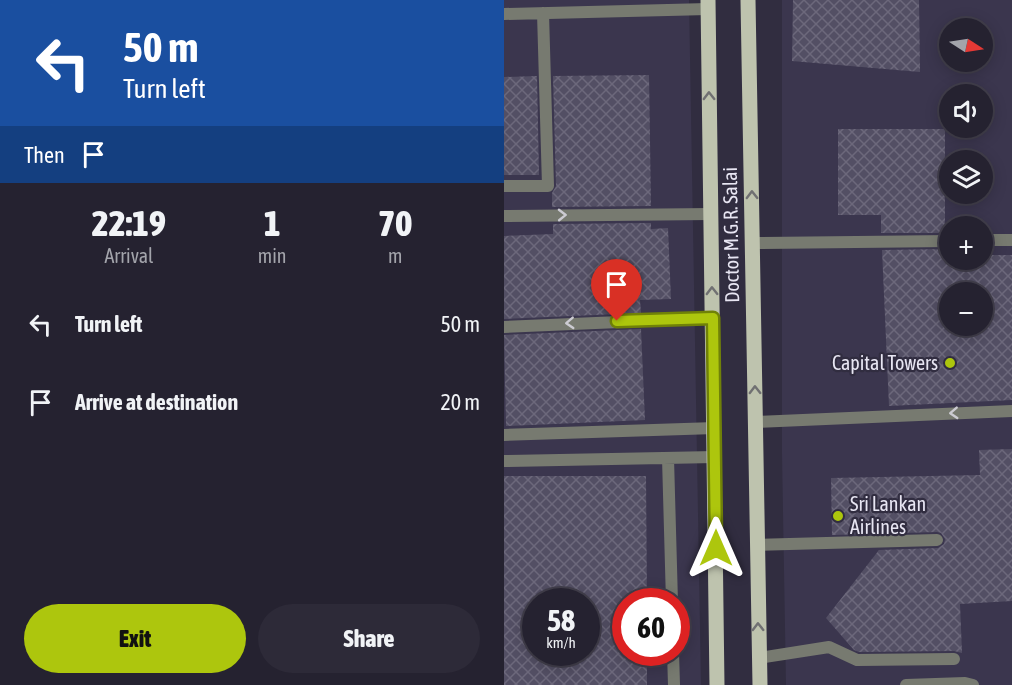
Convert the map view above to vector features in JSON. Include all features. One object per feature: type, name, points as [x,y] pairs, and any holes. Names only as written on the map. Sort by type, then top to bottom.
[{"type":"main road","name":"Doctor M.G.R. Salai","points":[[748,0],[759,685]]},
{"type":"main road","name":"Doctor M.G.R. Salai","points":[[708,5],[717,685]]},
{"type":"lane","points":[[504,14],[708,5]]},
{"type":"lane","points":[[504,186],[548,186],[543,13]]},
{"type":"lane","points":[[504,216],[711,214]]},
{"type":"lane","points":[[993,240],[1012,240]]},
{"type":"lane","points":[[752,243],[939,241]]},
{"type":"lane","points":[[504,327],[713,318]]},
{"type":"lane","points":[[755,422],[1012,411]]},
{"type":"lane","points":[[504,435],[715,428]]},
{"type":"lane","points":[[504,461],[715,457]]},
{"type":"lane","points":[[668,458],[672,588]]},
{"type":"lane","points":[[757,545],[937,540]]},
{"type":"lane","points":[[759,658],[829,647],[857,660],[954,659]]},
{"type":"lane","points":[[673,666],[674,685]]},
{"type":"lane","points":[[906,685],[965,683],[973,685]]},
{"type":"shaded area","points":[[504,0],[689,0],[701,685],[504,685]]},
{"type":"shaded area","points":[[782,0],[1012,0],[1012,685],[786,685],[782,454]]},
{"type":"building","points":[[793,0],[919,0],[920,72],[792,61]]},
{"type":"building","points":[[649,75],[651,206],[552,207],[552,193],[556,186],[553,76]]},
{"type":"building","points":[[537,76],[539,175],[504,175],[504,77]]},
{"type":"building","points":[[838,129],[939,129],[939,138],[945,138],[945,150],[939,150],[939,204],[945,204],[945,216],[939,216],[939,233],[881,233],[881,215],[838,215]]},
{"type":"building","points":[[651,223],[651,229],[668,228],[671,299],[640,300],[641,313],[504,319],[504,236],[553,234],[553,224]]},
{"type":"building","name":"Capital Towers","points":[[939,249],[939,270],[993,270],[993,255],[1012,255],[1012,400],[889,406],[882,250]]},
{"type":"building","points":[[641,329],[645,420],[506,426],[504,335]]},
{"type":"building","points":[[1012,449],[1012,601],[960,604],[962,653],[954,651],[859,652],[854,650],[826,618],[879,550],[938,548],[944,544],[945,539],[941,533],[937,532],[832,535],[831,478],[980,475],[979,450]]},
{"type":"building","points":[[504,476],[646,476],[647,588],[612,588],[612,666],[647,666],[647,685],[504,685]]},
{"type":"place","name":"Capital Towers","points":[[950,363]]},
{"type":"place","name":"Sri Lankan Airlines","points":[[838,516]]},
{"type":"route","points":[[617,321],[713,318],[716,548]]}]
